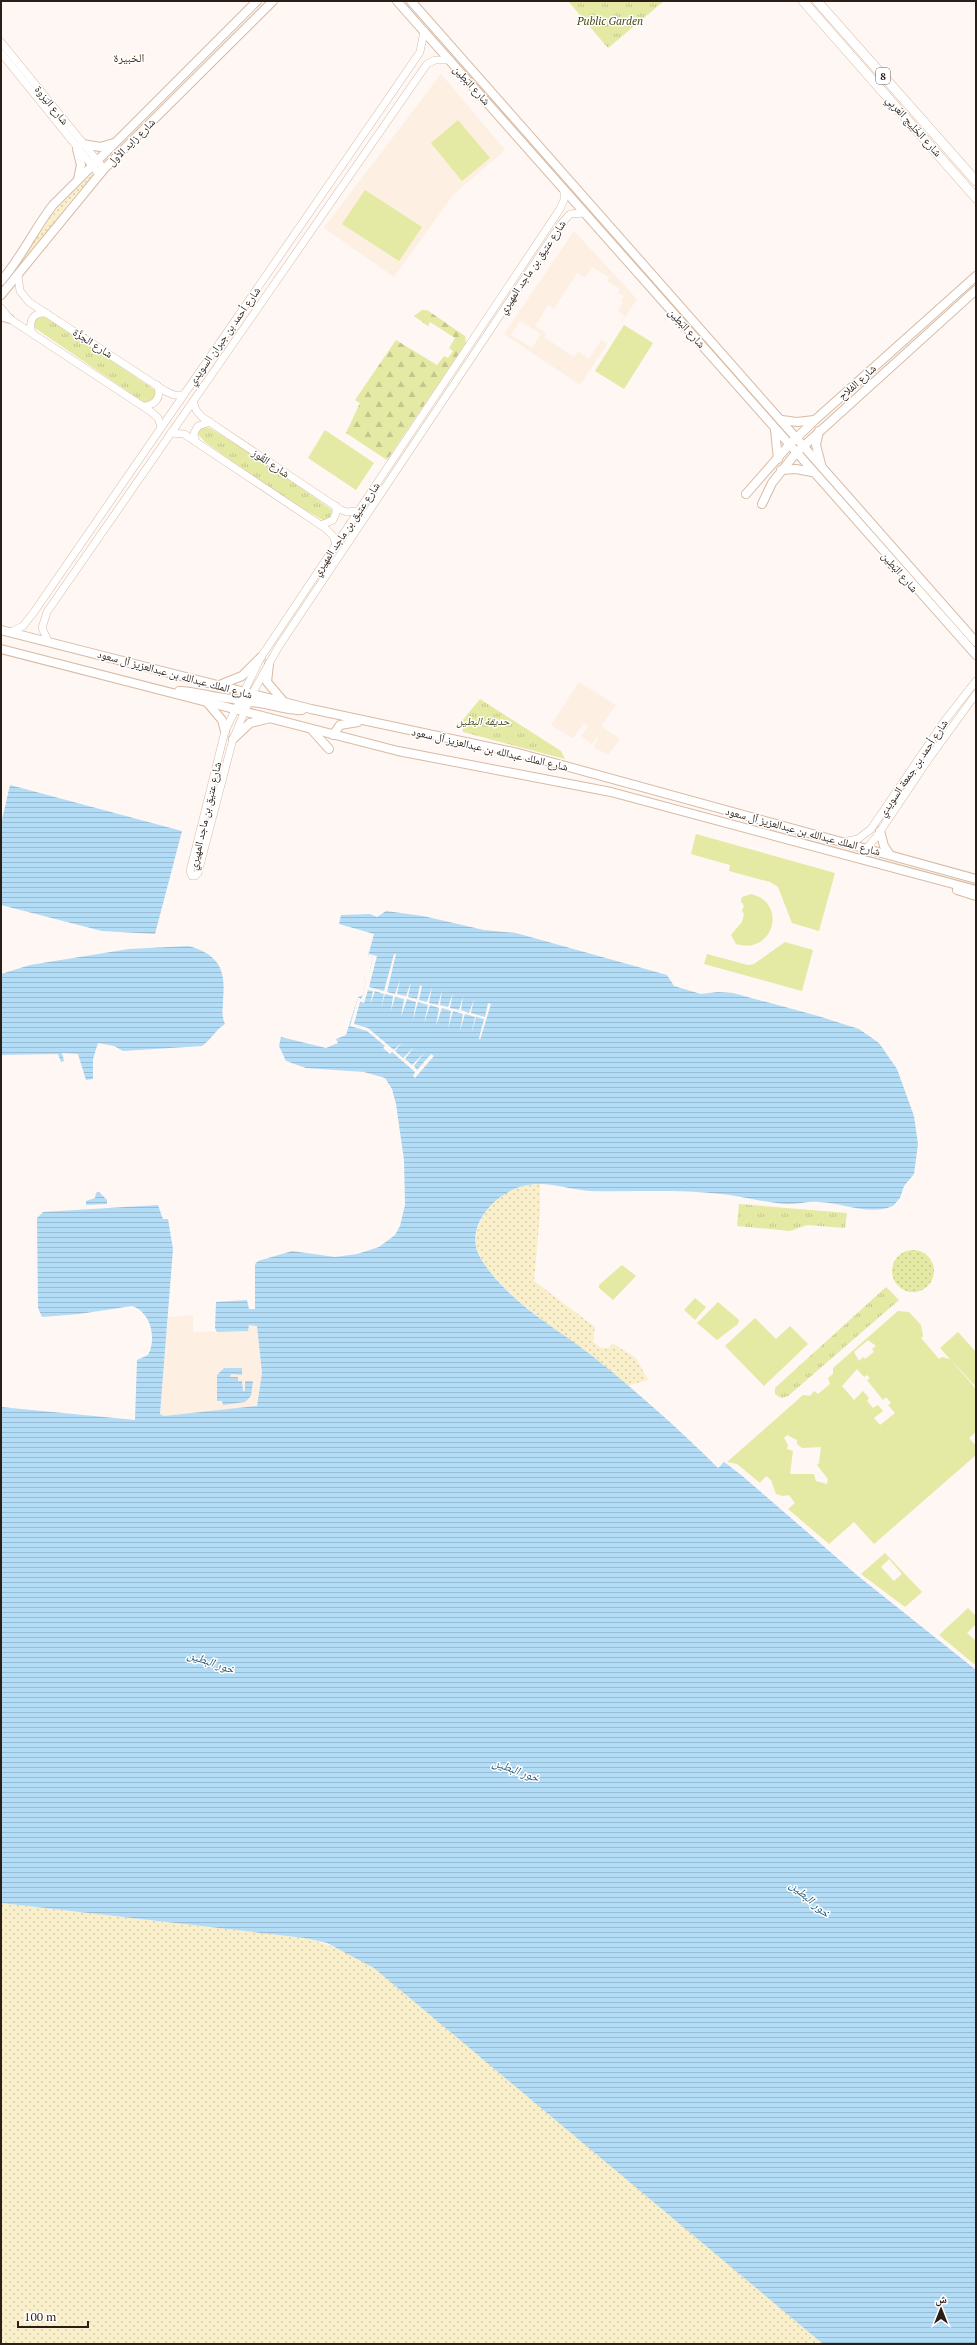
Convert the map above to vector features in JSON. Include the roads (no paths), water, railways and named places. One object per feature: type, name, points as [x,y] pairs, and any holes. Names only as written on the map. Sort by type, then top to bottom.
[{"type":"highway","name":"شارع الخَلِيج العَربِي","points":[[803,1],[976,198]]},
{"type":"highway","name":"شارع الخَلِيج العَربِي","points":[[817,1],[976,181]]},
{"type":"main road","name":"شارع زايد الأول","points":[[1,281],[19,258],[40,222],[76,182],[257,1]]},
{"type":"main road","name":"شارع زايد الأول","points":[[1,295],[18,276],[58,222],[102,172],[273,1]]},
{"type":"main road","name":"شارع البَطِين","points":[[397,1],[789,444],[812,472],[976,655]]},
{"type":"main road","name":"شارع البَطِين","points":[[411,1],[782,420],[823,469],[976,642]]},
{"type":"main road","points":[[76,182],[81,165],[80,146],[100,147],[116,142]]},
{"type":"main road","name":"شارع الفلاح","points":[[746,494],[796,437],[976,276]]},
{"type":"main road","name":"شارع الفلاح","points":[[762,504],[781,470],[819,430],[976,290]]},
{"type":"main road","points":[[1,316],[10,319]]},
{"type":"main road","points":[[782,420],[797,422],[814,420]]},
{"type":"main road","points":[[773,426],[777,440],[778,459]]},
{"type":"main road","points":[[819,430],[816,445],[823,469]]},
{"type":"main road","points":[[781,470],[796,469],[812,472]]},
{"type":"main road","name":"شارع الملك عبدالله بن عبدالعزيز آل سعود","points":[[1,630],[216,684],[243,692],[251,698],[285,703],[362,721],[464,740],[518,753],[976,879]]},
{"type":"main road","name":"شارع الملك عبدالله بن عبدالعزيز آل سعود","points":[[1,649],[423,757],[600,790],[976,890]]},
{"type":"main road","points":[[216,684],[228,683],[236,680],[251,669],[261,657]]},
{"type":"main road","points":[[269,664],[267,682],[285,703]]},
{"type":"main road","points":[[170,692],[198,692],[239,700],[251,698],[288,710],[311,709]]},
{"type":"main road","points":[[235,708],[251,698]]},
{"type":"main road","points":[[205,700],[222,720],[225,731]]},
{"type":"main road","points":[[233,739],[250,723],[271,718]]},
{"type":"main road","points":[[333,735],[340,725],[362,721]]},
{"type":"main road","points":[[312,729],[329,750]]},
{"type":"main road","points":[[880,831],[884,846],[890,856]]},
{"type":"main road","points":[[830,851],[855,852],[866,849]]},
{"type":"main road","points":[[917,874],[976,896]]},
{"type":"street","name":"شارع أحمد بن جبران السويدي","points":[[11,632],[27,621],[184,395],[410,66],[421,48],[424,31]]},
{"type":"street","name":"شارع اليَزوة","points":[[1,42],[80,146]]},
{"type":"street","name":"شارع اليَزوة","points":[[1,53],[102,172]]},
{"type":"street","name":"شارع أحمد بن جبران السويدي","points":[[48,642],[42,628],[46,615],[320,216],[430,62],[450,60]]},
{"type":"street","points":[[410,66],[417,68],[419,76]]},
{"type":"street","name":"شارع عتيق بن ماجد المهيري","points":[[564,190],[563,203],[554,218],[357,511],[261,657],[225,731],[190,871],[193,876],[198,873],[233,739],[244,711],[269,664],[561,224],[572,213],[585,213]]},
{"type":"street","points":[[311,210],[317,211],[320,216]]},
{"type":"street","points":[[554,218],[561,224]]},
{"type":"street","name":"شارع الجَزَّة","points":[[18,276],[19,288],[22,295],[46,313],[171,394],[184,395]]},
{"type":"street","points":[[1,308],[10,319],[156,415],[161,427]]},
{"type":"street","points":[[242,310],[246,315],[251,317]]},
{"type":"street","points":[[32,333],[30,324],[32,319],[38,314],[46,313]]},
{"type":"street","points":[[227,332],[233,334],[236,339]]},
{"type":"street","points":[[143,406],[152,405],[156,401],[159,393],[156,385]]},
{"type":"street","name":"شارع القُوز","points":[[193,401],[197,413],[210,422],[336,506],[347,512],[357,511]]},
{"type":"street","points":[[195,441],[194,433],[198,426],[205,422],[210,422]]},
{"type":"street","points":[[171,433],[181,432],[321,525],[331,533],[336,544]]},
{"type":"street","points":[[404,441],[412,447]]},
{"type":"street","points":[[388,465],[393,466],[396,471]]},
{"type":"street","points":[[279,506],[283,500]]},
{"type":"street","points":[[321,525],[333,520],[336,513],[336,506]]},
{"type":"street","name":"شارع أحمد بن جمعة السويدي","points":[[842,842],[858,839],[871,829],[919,757],[974,689],[976,681]]},
{"type":"street","name":"شارع أحمد بن جمعة السويدي","points":[[866,849],[976,694]]},
{"type":"street","points":[[919,757],[923,767]]},
{"type":"water","points":[[10,785],[182,831],[155,934],[102,931],[1,905],[1,824]]},
{"type":"water","name":"خور البطين","points":[[386,911],[423,916],[484,930],[516,933],[667,975],[674,986],[701,994],[718,992],[733,993],[818,1016],[859,1029],[879,1043],[897,1069],[914,1116],[918,1144],[914,1174],[904,1186],[900,1198],[893,1206],[875,1210],[819,1202],[784,1204],[705,1192],[591,1191],[536,1184],[517,1188],[505,1194],[495,1202],[479,1223],[476,1234],[476,1247],[481,1259],[492,1274],[517,1300],[591,1355],[624,1382],[672,1424],[718,1468],[724,1462],[740,1474],[858,1576],[976,1670],[976,2344],[823,2344],[374,1968],[327,1943],[305,1938],[1,1903],[1,1407],[135,1420],[137,1360],[148,1355],[151,1349],[152,1341],[152,1334],[148,1320],[139,1309],[132,1306],[79,1314],[42,1317],[38,1308],[37,1218],[43,1212],[158,1205],[163,1219],[168,1219],[173,1249],[160,1414],[164,1416],[257,1406],[262,1373],[257,1326],[249,1325],[248,1331],[217,1332],[215,1328],[216,1302],[247,1300],[249,1309],[255,1309],[255,1264],[258,1261],[292,1251],[335,1257],[357,1254],[379,1247],[395,1235],[400,1226],[405,1205],[404,1160],[396,1104],[392,1089],[385,1078],[364,1072],[306,1068],[286,1061],[279,1046],[281,1037],[326,1048],[338,1043],[336,1039],[346,1035],[358,997],[363,995],[366,982],[363,981],[366,973],[369,973],[373,958],[368,956],[374,934],[339,924],[341,915],[370,914],[377,917]]},
{"type":"water","points":[[189,946],[207,954],[214,959],[221,972],[223,980],[223,1015],[225,1024],[202,1046],[123,1051],[114,1046],[98,1043],[93,1059],[93,1079],[86,1080],[78,1054],[62,1053],[64,1061],[61,1062],[58,1054],[1,1055],[1,974],[30,965],[129,949]]},
{"type":"water","points":[[99,1192],[107,1200],[107,1204],[86,1205],[86,1201],[95,1198],[96,1193]]},
{"type":"water","points":[[224,1368],[242,1368],[242,1375],[231,1374],[230,1377],[238,1377],[238,1381],[242,1381],[243,1391],[245,1391],[245,1381],[253,1381],[251,1396],[245,1402],[223,1405],[222,1401],[217,1401],[217,1375]]},
{"type":"district","name":"الخبيرة","points":[[129,58]]},
{"type":"park label","name":"Public Garden","points":[[610,21]]},
{"type":"park label","name":"حديقة البطين","points":[[483,721]]}]
